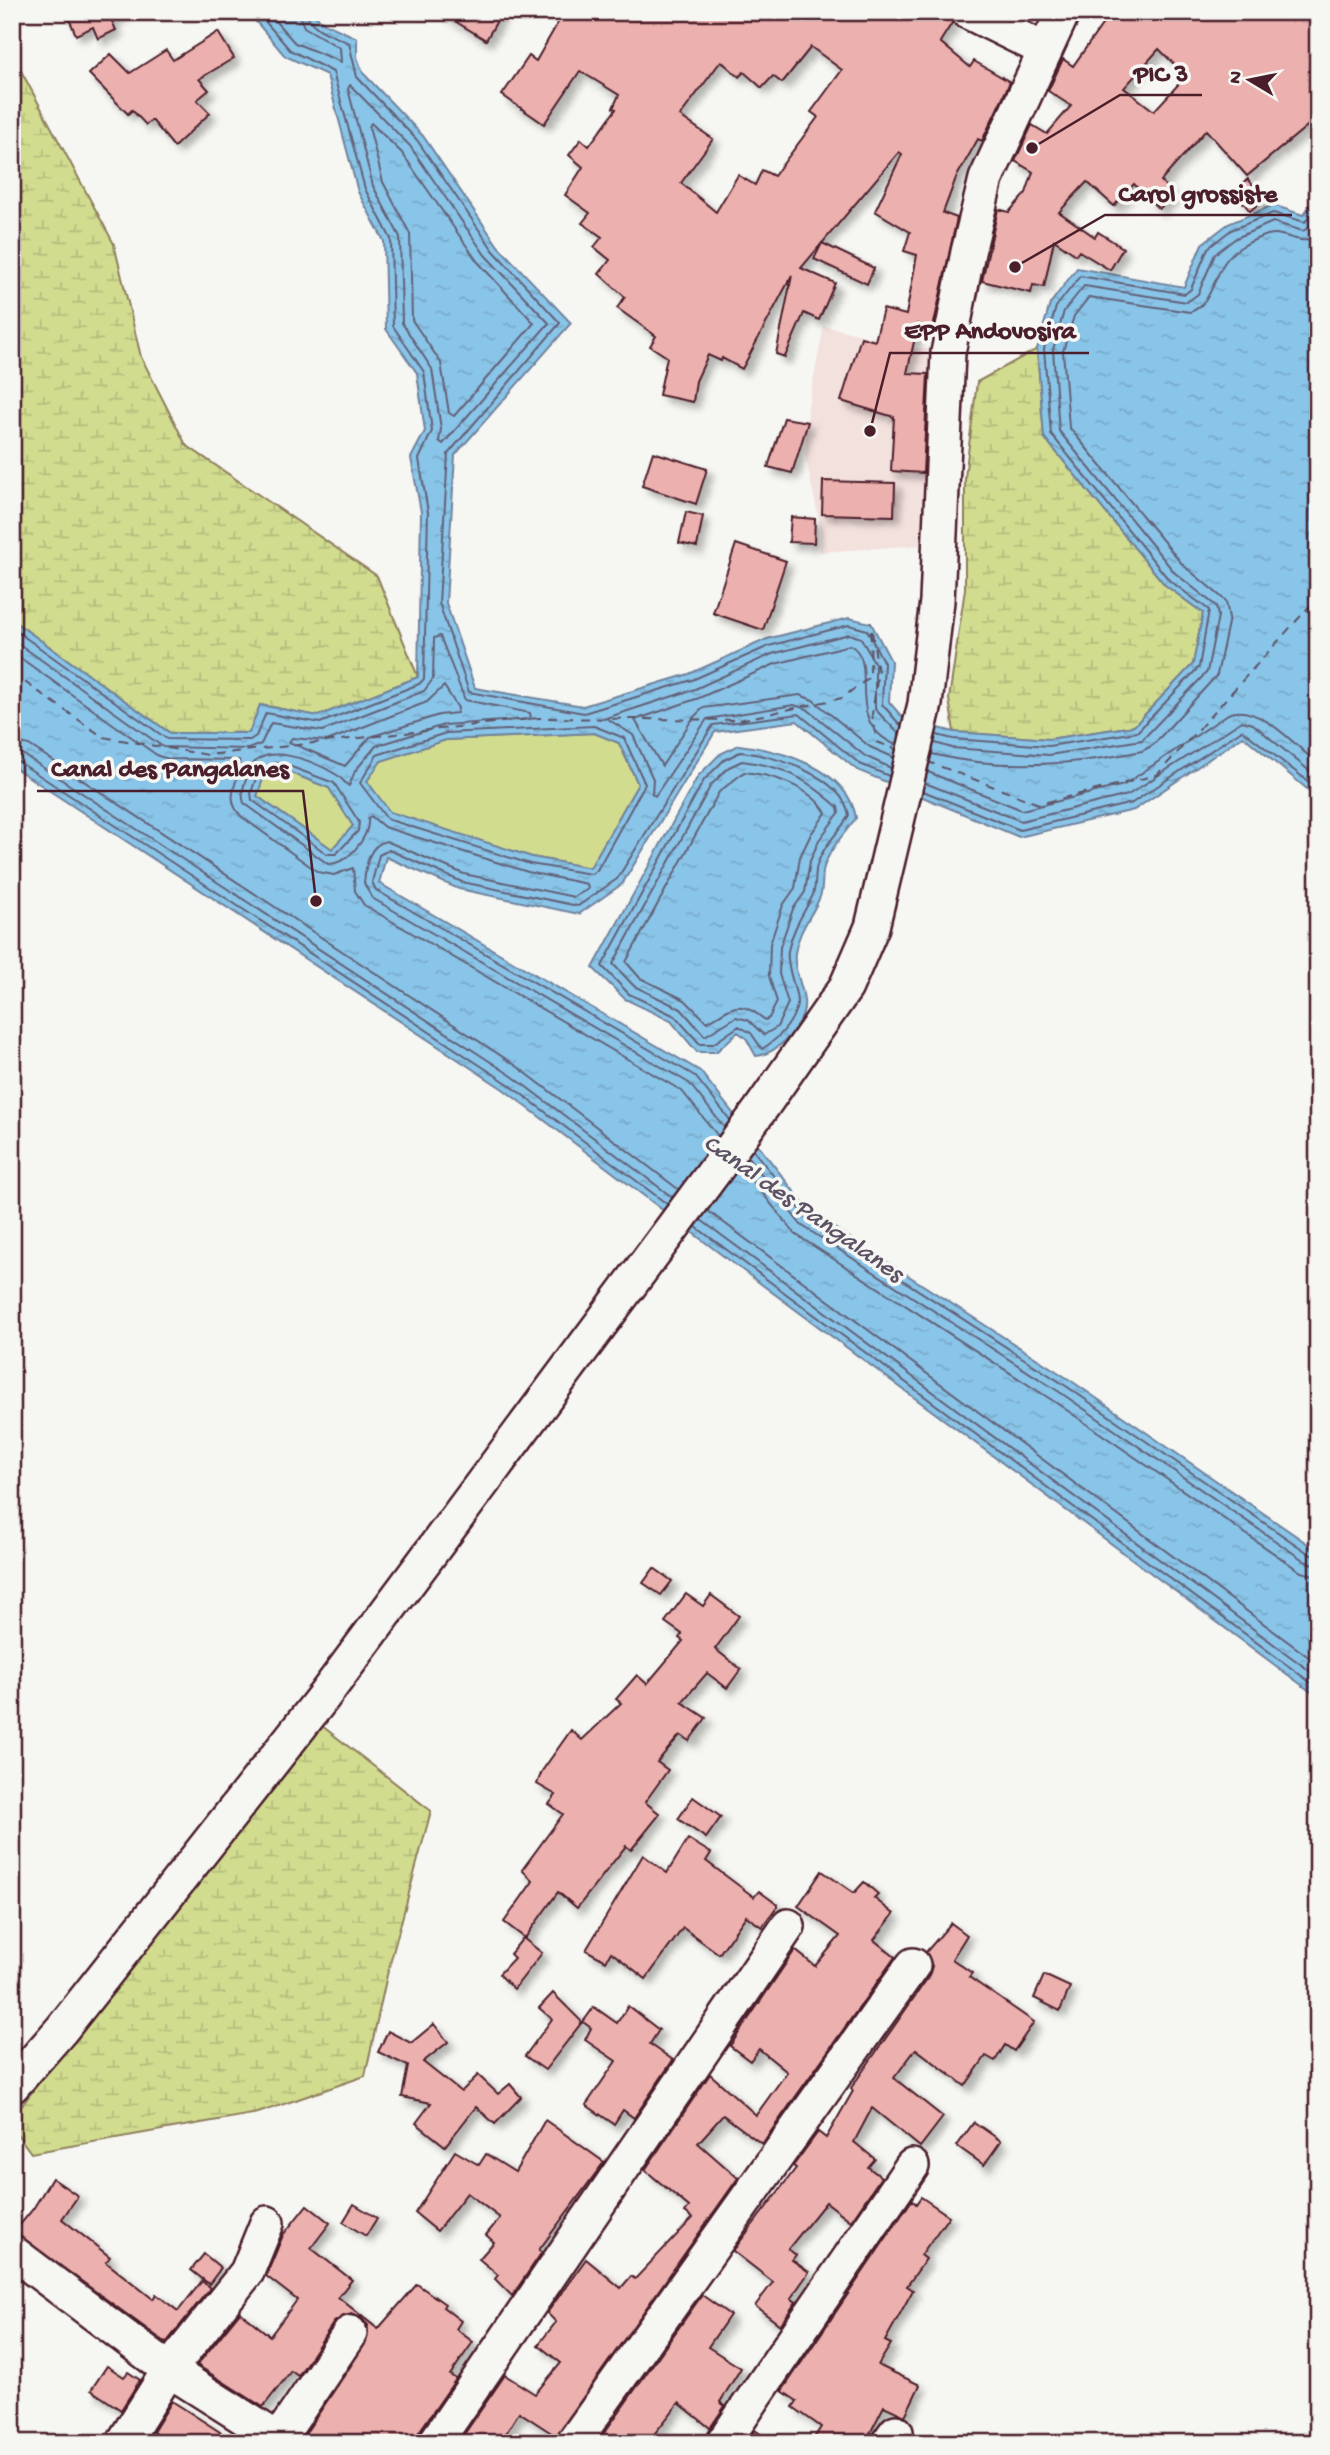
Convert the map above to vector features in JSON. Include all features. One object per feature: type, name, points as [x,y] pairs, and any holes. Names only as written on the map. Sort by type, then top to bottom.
[{"type":"street","points":[[968,12],[1045,50]]},
{"type":"street","points":[[12,2086],[62,2029],[324,1696],[760,1110],[846,987],[872,927],[925,704],[937,601],[951,341],[986,179],[1063,12]]},
{"type":"street","points":[[435,2443],[788,1926]]},
{"type":"street","points":[[573,2443],[914,1965]]},
{"type":"street","points":[[723,2443],[912,2166]]},
{"type":"street","points":[[123,2443],[169,2370],[247,2272],[267,2224]]},
{"type":"street","points":[[12,2252],[169,2370],[279,2441],[351,2333]]},
{"type":"shaded area","points":[[824,326],[915,348],[939,350],[924,545],[820,552],[820,524],[805,455],[808,407]]},
{"type":"green space","points":[[12,54],[114,244],[141,357],[186,445],[377,576],[418,677],[318,716],[260,705],[250,733],[170,733],[12,620]]},
{"type":"green space","points":[[1037,349],[1044,437],[1165,585],[1203,613],[1193,664],[1134,726],[1049,739],[954,732],[949,699],[965,589],[965,477],[977,382]]},
{"type":"green space","points":[[594,733],[619,743],[638,784],[590,868],[532,857],[389,812],[367,781],[381,761],[446,740]]},
{"type":"green space","points":[[281,769],[329,788],[353,826],[332,849],[257,796],[265,773]]},
{"type":"green space","points":[[317,1722],[431,1811],[387,1975],[365,2076],[258,2113],[31,2153],[12,2127],[12,2118]]},
{"type":"water","points":[[248,12],[310,12],[326,24],[357,38],[357,57],[363,73],[423,136],[498,246],[571,323],[455,455],[446,603],[475,688],[583,706],[689,674],[767,639],[849,618],[871,623],[891,661],[889,702],[904,719],[954,732],[1049,739],[1134,726],[1193,664],[1203,613],[1165,585],[1044,437],[1037,349],[1050,304],[1077,268],[1184,287],[1202,244],[1228,224],[1273,205],[1303,215],[1318,195],[1318,798],[1243,736],[1134,810],[1019,837],[857,770],[797,721],[715,732],[622,884],[579,914],[459,889],[386,857],[379,883],[700,1071],[811,1213],[1070,1380],[1318,1551],[1318,1697],[722,1255],[503,1089],[12,766],[12,620],[170,733],[249,733],[260,705],[318,716],[418,677],[421,512],[411,458],[425,431],[417,373],[386,329],[384,241],[358,192],[327,75],[285,56]],"holes":[[[594,733],[619,743],[638,784],[590,868],[532,857],[390,812],[367,781],[381,761],[446,740]],[[281,769],[329,788],[353,826],[332,849],[257,796],[265,773]]]},
{"type":"water","points":[[739,745],[793,757],[811,765],[840,787],[850,801],[856,818],[827,860],[821,895],[797,945],[795,965],[804,1000],[801,1019],[782,1044],[756,1056],[746,1038],[738,1032],[716,1052],[697,1052],[671,1021],[625,999],[593,968],[698,776],[720,754]]},
{"type":"building","points":[[66,12],[125,12],[111,19],[116,30],[98,39],[93,27],[76,35]]},
{"type":"building","points":[[440,12],[502,12],[486,40]]},
{"type":"building","points":[[564,12],[949,12],[952,23],[940,42],[970,67],[974,61],[1010,82],[982,141],[978,139],[956,178],[943,213],[957,218],[933,328],[918,324],[907,373],[928,374],[923,473],[891,471],[894,417],[841,401],[861,337],[875,341],[883,309],[906,315],[917,255],[904,251],[910,232],[875,211],[902,154],[899,152],[801,268],[835,283],[819,320],[804,313],[785,357],[776,354],[792,275],[742,369],[722,358],[721,361],[708,355],[696,381],[693,402],[659,395],[667,357],[650,346],[656,336],[617,308],[625,297],[599,274],[610,260],[594,247],[602,237],[582,223],[590,213],[565,195],[583,167],[569,155],[581,139],[589,146],[616,109],[613,108],[619,95],[580,71],[544,124],[502,95],[529,56],[536,61]],"holes":[[[811,47],[842,70],[811,112],[818,117],[774,176],[762,170],[755,185],[738,175],[716,212],[681,183],[713,139],[680,116],[721,61],[739,77],[744,72],[762,88],[773,76],[782,83]]]},
{"type":"building","points":[[1111,12],[1318,12],[1318,117],[1247,176],[1206,130],[1161,181],[1174,195],[1159,209],[1134,184],[1114,206],[1087,182],[1059,212],[1095,237],[1098,232],[1123,248],[1110,270],[1079,251],[1076,255],[1054,240],[1044,287],[1033,285],[1031,293],[982,281],[998,209],[1009,212],[1026,193],[1033,172],[1015,161],[1032,125],[1047,134],[1071,106],[1048,91],[1063,59],[1073,66]],"holes":[[[1159,49],[1186,76],[1154,111],[1124,88]]]},
{"type":"building","points":[[218,32],[234,58],[199,79],[209,90],[197,100],[210,113],[174,147],[152,120],[146,125],[132,110],[128,114],[89,74],[111,54],[130,73],[166,50],[173,60]]},
{"type":"building","points":[[1248,179],[1264,199],[1250,211],[1234,191]]},
{"type":"building","points":[[822,243],[874,268],[867,284],[814,259]]},
{"type":"building","points":[[784,418],[808,422],[792,473],[768,467]]},
{"type":"building","points":[[653,452],[707,469],[696,504],[642,486]]},
{"type":"building","points":[[823,481],[895,483],[894,516],[822,514]]},
{"type":"building","points":[[686,512],[703,516],[697,547],[679,543]]},
{"type":"building","points":[[791,517],[815,519],[814,543],[789,542]]},
{"type":"building","points":[[736,544],[786,561],[763,630],[713,613]]},
{"type":"building","points":[[654,1568],[672,1581],[661,1595],[643,1583]]},
{"type":"building","points":[[686,1594],[703,1606],[711,1595],[739,1616],[715,1649],[741,1669],[727,1688],[707,1673],[682,1702],[706,1718],[689,1741],[680,1735],[657,1762],[668,1770],[645,1802],[660,1814],[631,1850],[626,1846],[577,1908],[558,1892],[525,1938],[504,1922],[533,1881],[522,1870],[563,1814],[549,1804],[556,1795],[537,1784],[542,1771],[571,1730],[582,1740],[621,1703],[616,1699],[637,1675],[647,1684],[683,1641],[679,1638],[682,1634],[665,1622]]},
{"type":"building","points":[[693,1797],[721,1817],[706,1838],[678,1819]]},
{"type":"building","points":[[688,1839],[711,1853],[706,1861],[754,1897],[759,1891],[778,1905],[762,1927],[746,1916],[719,1954],[683,1928],[646,1979],[611,1952],[606,1961],[586,1950],[643,1855],[667,1873]]},
{"type":"building","points":[[822,1871],[854,1893],[864,1882],[878,1894],[874,1898],[894,1914],[874,1940],[895,1957],[762,2144],[723,2115],[698,2143],[738,2178],[556,2436],[519,2412],[500,2443],[458,2443],[505,2375],[535,2394],[561,2363],[538,2345],[556,2322],[547,2313],[586,2259],[621,2288],[631,2276],[635,2279],[693,2218],[685,2212],[689,2207],[645,2170],[710,2074],[756,2115],[787,2072],[759,2049],[750,2061],[730,2046],[795,1950],[815,1966],[840,1936],[798,1906]]},
{"type":"building","points":[[951,1923],[967,1935],[952,1959],[972,1973],[969,1977],[1034,2022],[1014,2051],[1005,2045],[995,2061],[986,2056],[965,2086],[916,2049],[894,2078],[943,2117],[920,2147],[872,2108],[854,2142],[875,2159],[868,2167],[881,2177],[851,2221],[826,2202],[788,2249],[796,2255],[792,2260],[809,2272],[791,2298],[796,2302],[780,2325],[755,2306],[773,2282],[733,2251],[796,2168],[793,2166],[818,2132],[826,2138],[853,2091],[851,2088],[929,1976],[932,1966],[926,1952]]},
{"type":"building","points":[[523,1938],[542,1953],[514,1989],[499,1974],[514,1958],[510,1954]]},
{"type":"building","points":[[1044,1975],[1070,1987],[1060,2011],[1034,1998]]},
{"type":"building","points":[[553,1993],[582,2022],[545,2070],[525,2056],[552,2019],[539,2008]]},
{"type":"building","points":[[628,2006],[659,2030],[650,2044],[673,2060],[634,2118],[623,2110],[614,2124],[586,2105],[616,2061],[585,2040],[591,2028],[583,2022],[594,2007],[617,2023]]},
{"type":"building","points":[[434,2024],[448,2042],[423,2062],[461,2092],[478,2075],[498,2094],[510,2084],[521,2097],[495,2124],[476,2107],[445,2146],[416,2123],[431,2103],[402,2097],[408,2066],[378,2052],[388,2031],[411,2043]]},
{"type":"building","points":[[545,2120],[604,2162],[539,2250],[542,2252],[512,2296],[495,2279],[498,2275],[479,2259],[494,2242],[486,2235],[500,2218],[467,2193],[437,2231],[415,2213],[455,2151],[479,2165],[486,2154],[515,2172]]},
{"type":"building","points":[[974,2122],[1001,2141],[984,2165],[957,2146]]},
{"type":"building","points":[[52,2178],[78,2196],[62,2219],[110,2257],[106,2262],[153,2299],[156,2294],[178,2311],[202,2281],[210,2288],[166,2343],[14,2232],[33,2209]]},
{"type":"building","points":[[921,2197],[949,2216],[921,2255],[926,2259],[907,2286],[913,2290],[885,2341],[891,2344],[878,2365],[920,2385],[905,2416],[884,2406],[865,2443],[811,2443],[821,2427],[793,2407],[797,2401],[782,2391],[912,2200],[916,2204]]},
{"type":"building","points":[[354,2204],[377,2218],[366,2236],[343,2222]]},
{"type":"building","points":[[307,2205],[330,2223],[311,2248],[352,2280],[338,2297],[378,2329],[417,2284],[445,2304],[443,2307],[461,2321],[456,2329],[473,2342],[450,2375],[456,2379],[419,2432],[416,2443],[317,2443],[305,2434],[366,2343],[368,2325],[360,2317],[351,2314],[334,2322],[298,2376],[291,2371],[263,2407],[197,2365],[240,2312],[270,2336],[297,2300],[266,2276],[283,2235]]},
{"type":"building","points":[[204,2254],[221,2268],[209,2284],[191,2270]]},
{"type":"building","points":[[702,2295],[730,2315],[708,2347],[741,2368],[720,2402],[725,2406],[710,2428],[679,2403],[647,2443],[597,2443]]},
{"type":"building","points":[[107,2366],[124,2377],[128,2372],[140,2380],[121,2410],[91,2390]]},
{"type":"building","points":[[172,2401],[237,2443],[168,2443],[153,2432]]},
{"type":"building","points":[[755,2430],[773,2443],[746,2443]]},
{"type":"ferry route","points":[[926,761],[1039,804],[1157,775],[1308,608],[1318,604]]},
{"type":"ferry route","points":[[12,673],[103,737],[208,755],[538,718],[740,720],[842,698],[870,677],[871,623]]},
{"type":"ferry route","points":[[872,631],[878,673],[872,715],[877,742],[898,750]]},
{"type":"place","name":"PIC 3","points":[[1032,148]]},
{"type":"place","name":"Carol grossiste","points":[[1015,267]]},
{"type":"place","name":"EPP Andovosira","points":[[870,431]]},
{"type":"place","name":"Canal des Pangalanes","points":[[316,901]]}]
